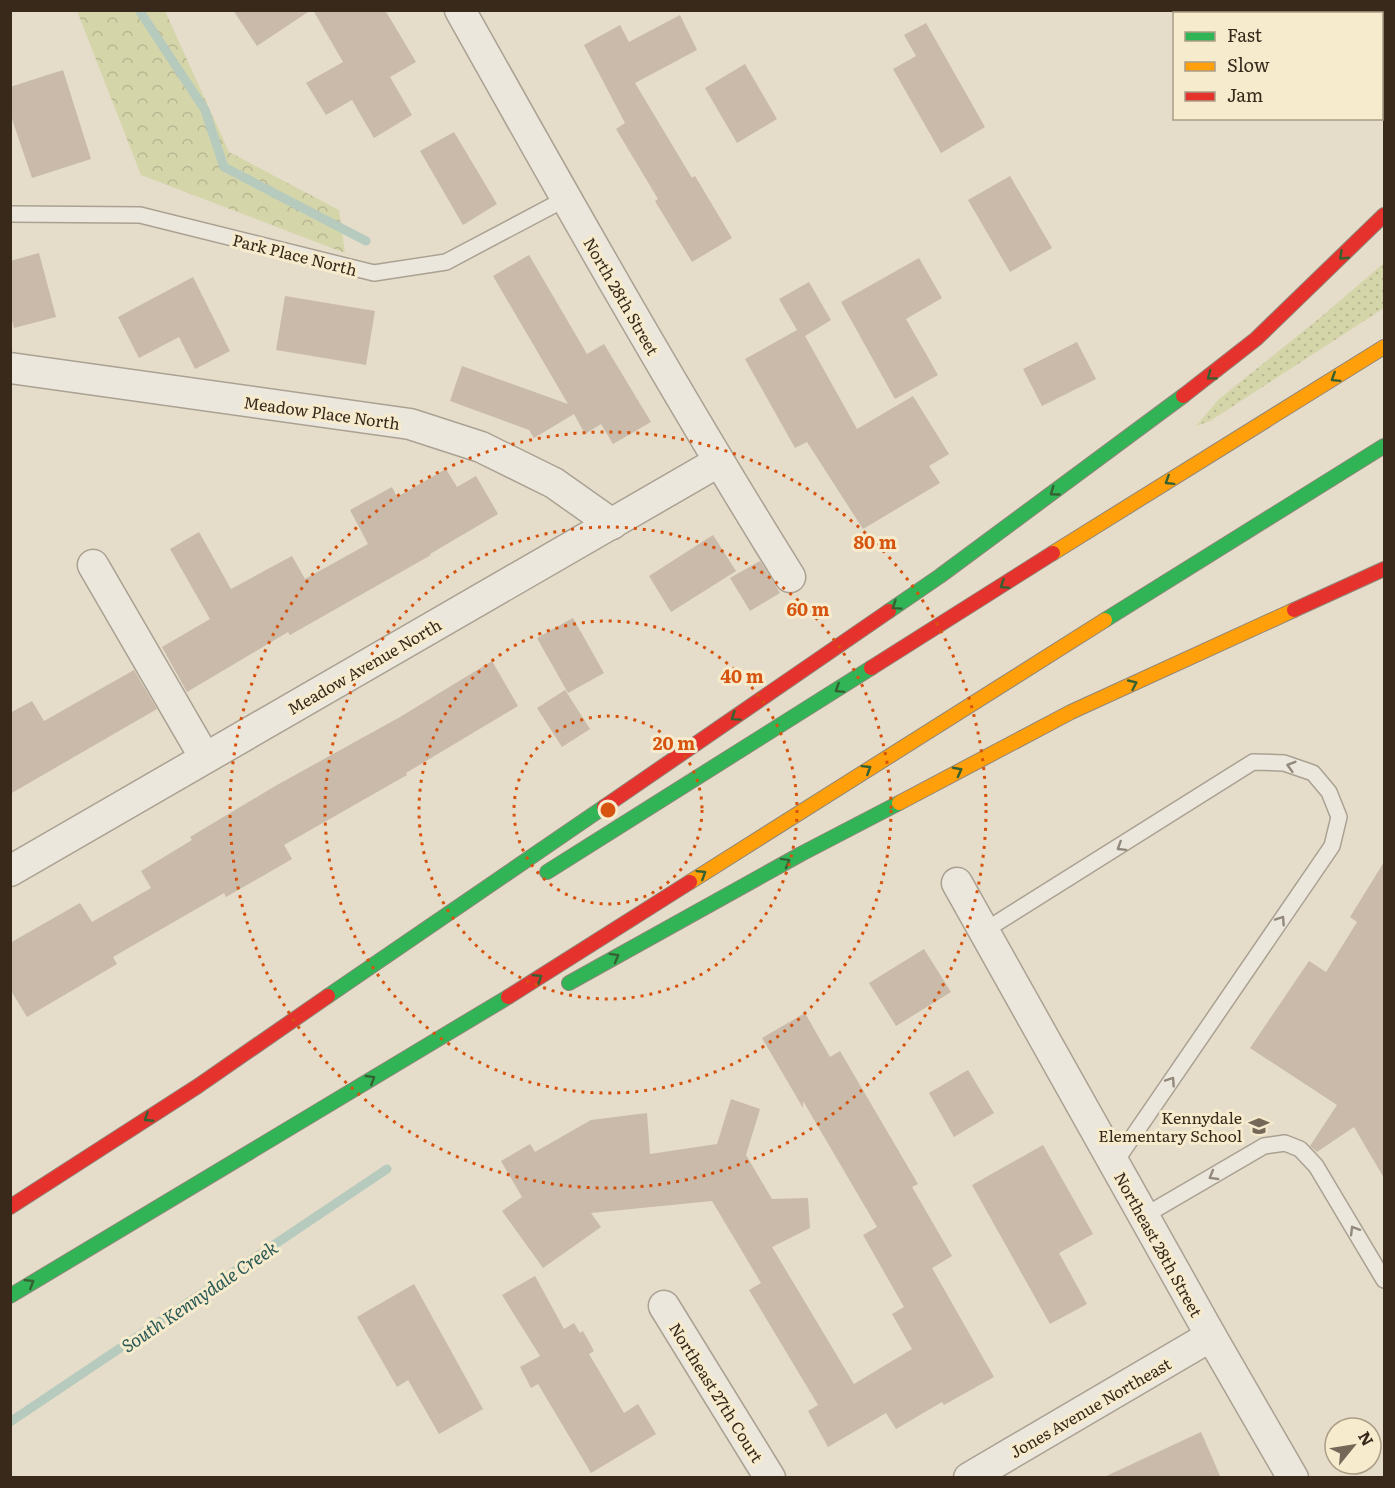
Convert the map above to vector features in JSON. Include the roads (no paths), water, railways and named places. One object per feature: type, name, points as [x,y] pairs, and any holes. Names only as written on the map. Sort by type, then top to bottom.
[{"type":"highway","points":[[198,1086],[959,562],[1240,352],[1271,325],[1384,215]]},
{"type":"highway","points":[[532,881],[1384,348]]},
{"type":"highway","points":[[10,1296],[494,1006],[1017,674],[1384,446]]},
{"type":"highway","points":[[561,987],[801,854],[1071,712],[1384,569]]},
{"type":"highway","points":[[10,1207],[198,1086],[420,950]]},
{"type":"highway","points":[[50,1271],[436,1056]]},
{"type":"street","name":"North 28th Street","points":[[460,10],[565,199],[718,462],[790,577]]},
{"type":"street","name":"Meadow Place North","points":[[10,368],[410,424],[481,447],[554,483],[612,524]]},
{"type":"street","name":"Meadow Avenue North","points":[[10,872],[718,462]]},
{"type":"street","points":[[93,565],[205,758]]},
{"type":"street","name":"Northeast 28th Street","points":[[957,883],[1210,1336],[1293,1478]]},
{"type":"street","name":"Northeast 27th Court","points":[[664,1306],[770,1478]]},
{"type":"street","name":"Jones Avenue Northeast","points":[[969,1478],[1004,1468],[1210,1336]]},
{"type":"lane","name":"Park Place North","points":[[10,214],[140,215],[374,273],[446,262],[565,199]]},
{"type":"lane","points":[[984,931],[1253,762],[1284,763],[1313,773],[1329,792],[1339,817],[1332,846],[1114,1164]]},
{"type":"lane","points":[[1144,1216],[1264,1146],[1285,1143],[1300,1149],[1316,1166],[1384,1280]]},
{"type":"waterway","name":"South Kennydale Creek","points":[[139,10],[205,110],[224,167],[366,241]]},
{"type":"waterway","name":"South Kennydale Creek","points":[[10,1422],[387,1169]]},
{"type":"place","name":"Kennydale Elementary School","points":[[1259,1126]]}]
